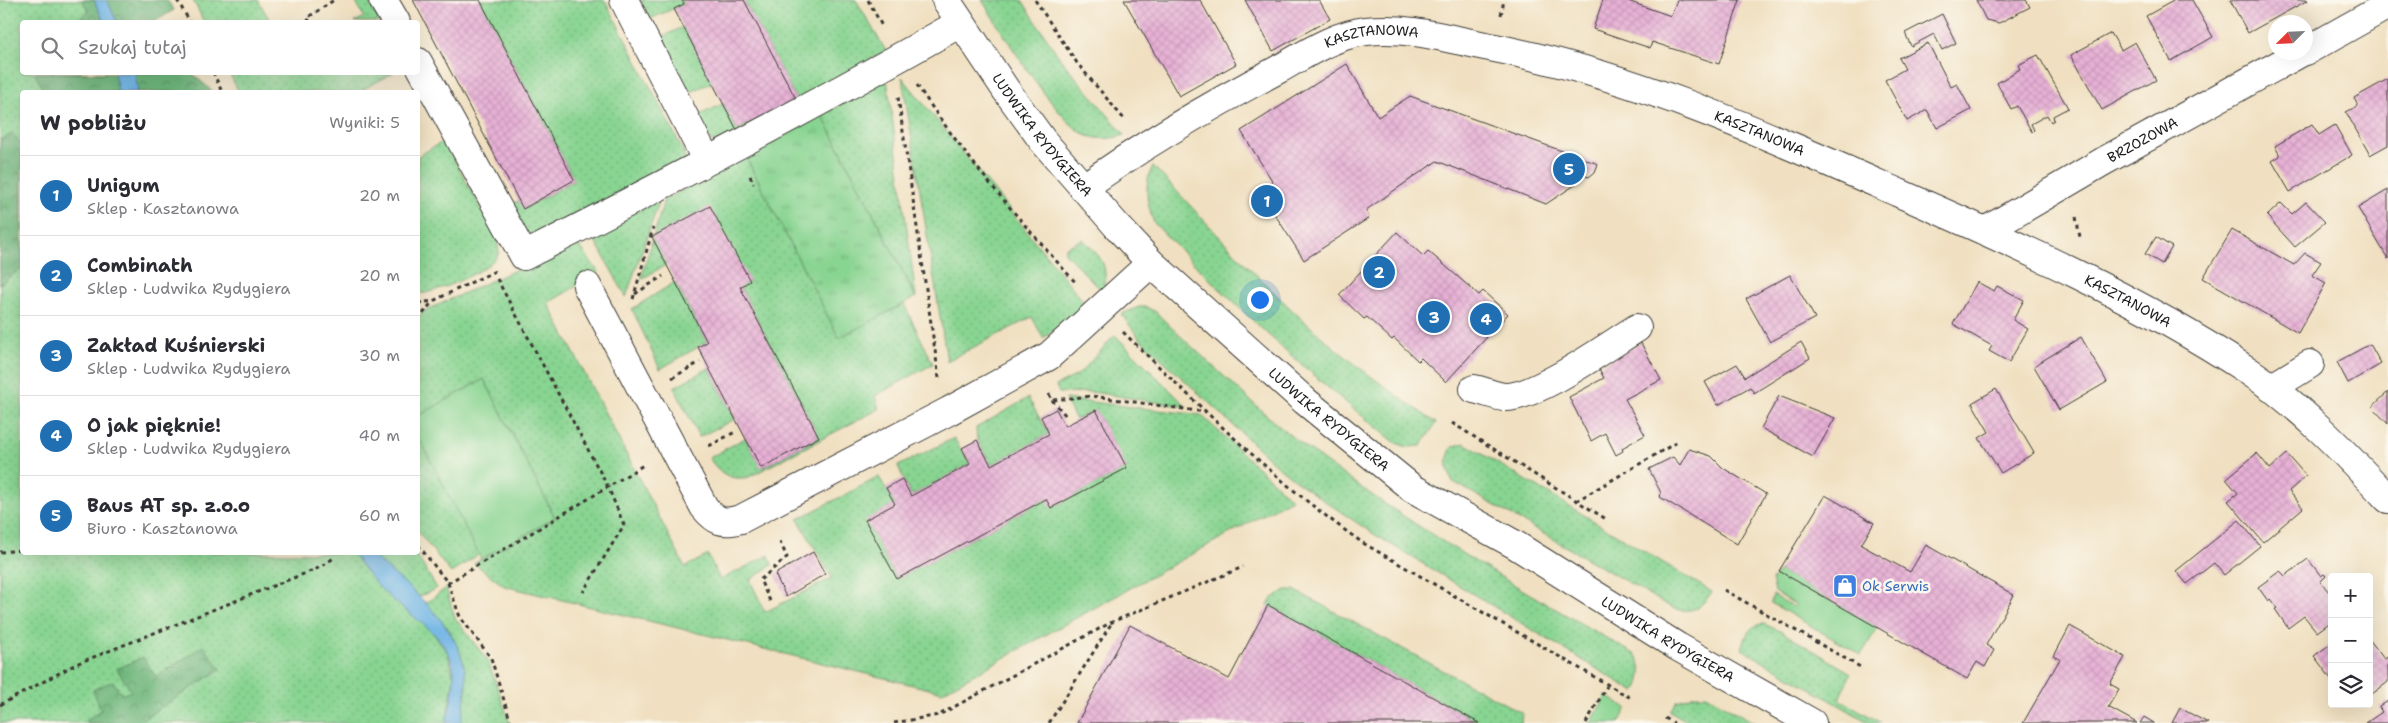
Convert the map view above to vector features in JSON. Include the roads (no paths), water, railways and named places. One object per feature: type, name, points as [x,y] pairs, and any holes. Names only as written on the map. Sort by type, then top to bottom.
[{"type":"street","points":[[383,0],[395,20]]},
{"type":"street","points":[[624,0],[707,161]]},
{"type":"street","name":"LUDWIKA RYDYGIERA","points":[[946,0],[960,23],[1043,141],[1151,264],[1305,401],[1412,488],[1514,544],[1678,647],[1812,723]]},
{"type":"street","name":"BRZOZOWA","points":[[2313,47],[2388,5]]},
{"type":"street","points":[[420,66],[524,256],[666,184],[897,61],[960,23]]},
{"type":"street","name":"KASZTANOWA","points":[[1083,188],[1145,144],[1323,45],[1355,33],[1416,32],[1580,67],[1636,85],[1812,154],[2068,269],[2150,312],[2248,371],[2271,388],[2317,428],[2388,499]]},
{"type":"street","name":"BRZOZOWA","points":[[1985,231],[2104,161],[2289,60]]},
{"type":"street","points":[[587,286],[704,508],[713,519],[726,524],[742,519],[1049,356],[1151,264]]},
{"type":"street","points":[[1474,389],[1505,397],[1522,394],[1549,382],[1637,328]]},
{"type":"street","points":[[2271,388],[2310,364]]},
{"type":"water","points":[[94,0],[107,0],[116,20],[103,20]]},
{"type":"water","points":[[114,75],[135,75],[138,90],[118,90]]},
{"type":"water","points":[[354,555],[372,555],[418,596],[447,629],[458,647],[464,667],[466,689],[461,723],[446,723],[454,677],[448,652],[432,632],[381,589]]},
{"type":"place","name":"Baus AT sp. z.o.o","points":[[1569,169]]},
{"type":"place","name":"Unigum","points":[[1267,201]]},
{"type":"place","name":"Combinath","points":[[1379,272]]},
{"type":"place","name":"Zakład Kuśnierski","points":[[1434,317]]},
{"type":"place","name":"O jak pięknie!","points":[[1486,319]]},
{"type":"place","name":"Ok Serwis","points":[[1845,586]]}]
